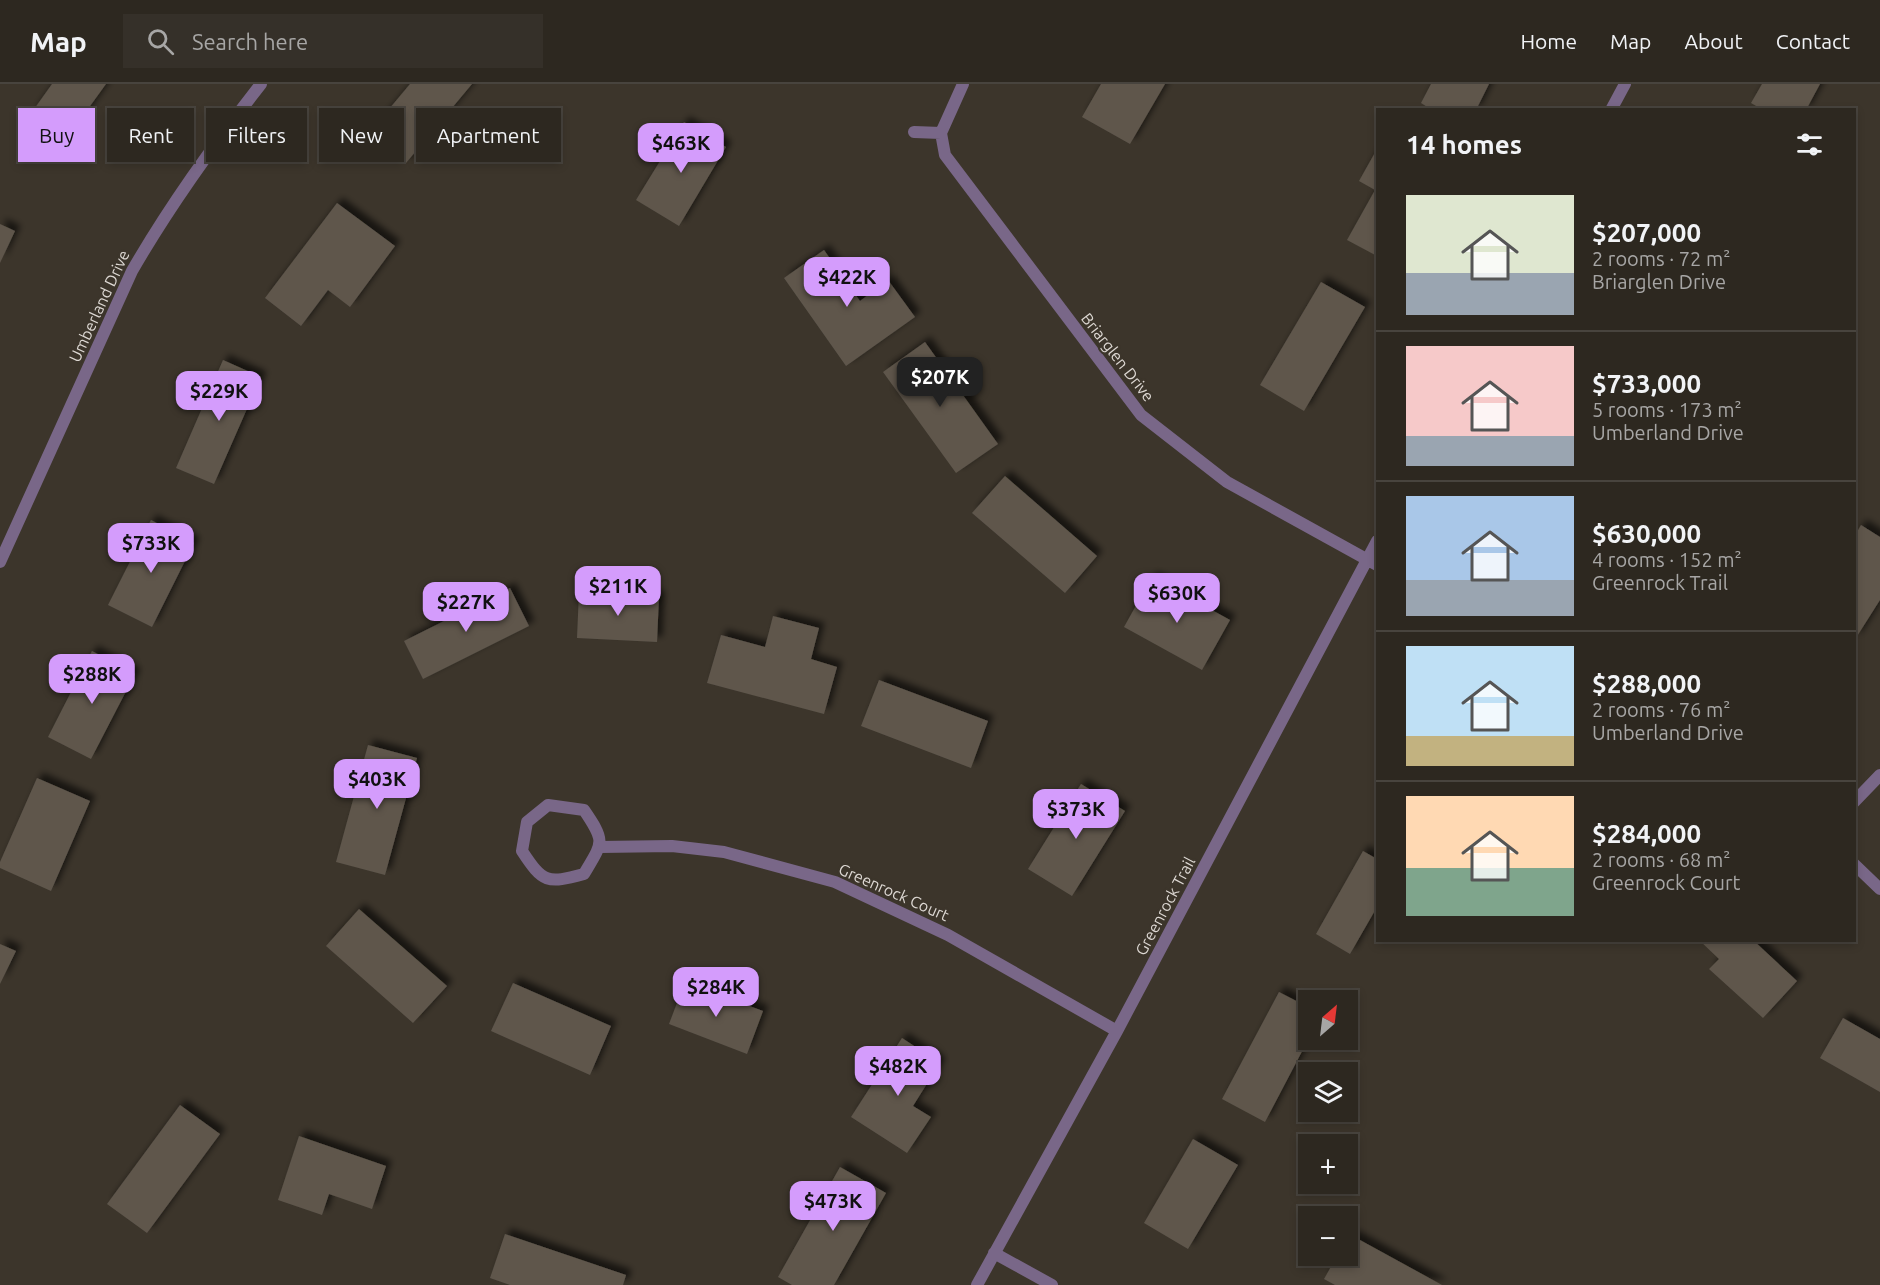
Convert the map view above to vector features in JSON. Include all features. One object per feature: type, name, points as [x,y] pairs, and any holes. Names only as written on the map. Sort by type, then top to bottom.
[{"type":"street","name":"Umberland Drive","points":[[0,561],[132,271],[158,226],[221,136],[261,84]]},
{"type":"street","points":[[914,132],[941,133],[963,84]]},
{"type":"street","points":[[1612,108],[1625,84]]},
{"type":"street","name":"Briarglen Drive","points":[[941,133],[945,155],[961,179],[1141,415],[1227,482],[1372,563]]},
{"type":"street","name":"Greenrock Trail","points":[[977,1285],[1372,563],[1376,545]]},
{"type":"street","points":[[1856,800],[1880,775]]},
{"type":"street","points":[[548,805],[584,810],[599,833],[600,847],[584,874],[558,882],[537,874],[522,851],[527,822],[548,805]]},
{"type":"street","name":"Greenrock Court","points":[[600,847],[672,846],[724,852],[834,882],[948,935],[1118,1031]]},
{"type":"street","points":[[1856,866],[1880,889]]},
{"type":"street","points":[[994,1253],[1052,1285]]},
{"type":"building","points":[[52,84],[106,84],[89,108],[35,108]]},
{"type":"building","points":[[410,84],[472,84],[452,108],[416,108],[416,151],[406,163],[404,161],[404,108],[390,108]]},
{"type":"building","points":[[1101,84],[1165,84],[1130,144],[1082,117]]},
{"type":"building","points":[[1431,84],[1489,84],[1477,108],[1429,108],[1421,103]]},
{"type":"building","points":[[1762,84],[1820,84],[1807,108],[1760,108],[1751,103]]},
{"type":"building","points":[[684,122],[726,147],[679,226],[636,200]]},
{"type":"building","points":[[1376,151],[1376,255],[1347,240],[1375,190],[1359,181]]},
{"type":"building","points":[[337,203],[395,246],[350,307],[328,290],[301,326],[265,298]]},
{"type":"building","points":[[0,224],[15,231],[0,263]]},
{"type":"building","points":[[824,250],[860,301],[888,280],[915,317],[846,366],[784,278]]},
{"type":"building","points":[[1321,282],[1365,307],[1304,411],[1260,385]]},
{"type":"building","points":[[925,342],[998,444],[956,473],[883,372]]},
{"type":"building","points":[[223,360],[261,377],[214,484],[176,468]]},
{"type":"building","points":[[1005,476],[1097,556],[1065,593],[972,513]]},
{"type":"building","points":[[151,520],[194,543],[152,627],[108,605]]},
{"type":"building","points":[[1861,525],[1880,537],[1880,600],[1856,638],[1856,534]]},
{"type":"building","points":[[1152,577],[1230,620],[1202,670],[1124,627]]},
{"type":"building","points":[[510,588],[529,626],[423,679],[404,641]]},
{"type":"building","points":[[579,592],[659,596],[657,642],[577,638]]},
{"type":"building","points":[[773,616],[819,628],[811,659],[837,667],[824,714],[707,683],[721,635],[765,647]]},
{"type":"building","points":[[92,651],[135,674],[91,759],[48,737]]},
{"type":"building","points":[[879,680],[988,721],[971,768],[861,726]]},
{"type":"building","points":[[368,745],[417,758],[385,875],[336,862]]},
{"type":"building","points":[[37,778],[90,801],[51,891],[0,868],[0,862]]},
{"type":"building","points":[[1081,784],[1125,811],[1072,896],[1028,869]]},
{"type":"building","points":[[1363,851],[1376,858],[1376,909],[1350,954],[1316,934]]},
{"type":"building","points":[[359,909],[447,986],[413,1023],[326,946]]},
{"type":"building","points":[[1701,942],[1755,942],[1797,981],[1763,1018],[1709,969],[1719,959]]},
{"type":"building","points":[[0,944],[16,951],[0,984]]},
{"type":"building","points":[[685,982],[763,1011],[747,1054],[669,1024]]},
{"type":"building","points":[[513,983],[611,1026],[590,1075],[491,1031]]},
{"type":"building","points":[[1279,992],[1298,1002],[1298,1050],[1303,1050],[1265,1122],[1222,1099]]},
{"type":"building","points":[[1843,1018],[1880,1039],[1880,1092],[1820,1058]]},
{"type":"building","points":[[902,1038],[940,1063],[913,1106],[931,1117],[907,1153],[851,1117]]},
{"type":"building","points":[[180,1105],[220,1134],[147,1233],[107,1204]]},
{"type":"building","points":[[299,1136],[386,1166],[372,1209],[329,1194],[322,1215],[278,1200]]},
{"type":"building","points":[[1193,1139],[1238,1165],[1188,1249],[1144,1223]]},
{"type":"building","points":[[840,1167],[886,1193],[834,1285],[792,1285],[778,1277]]},
{"type":"building","points":[[505,1234],[626,1275],[623,1285],[510,1285],[490,1278]]},
{"type":"building","points":[[1358,1239],[1442,1285],[1335,1285],[1324,1279],[1331,1266],[1358,1266]]}]
